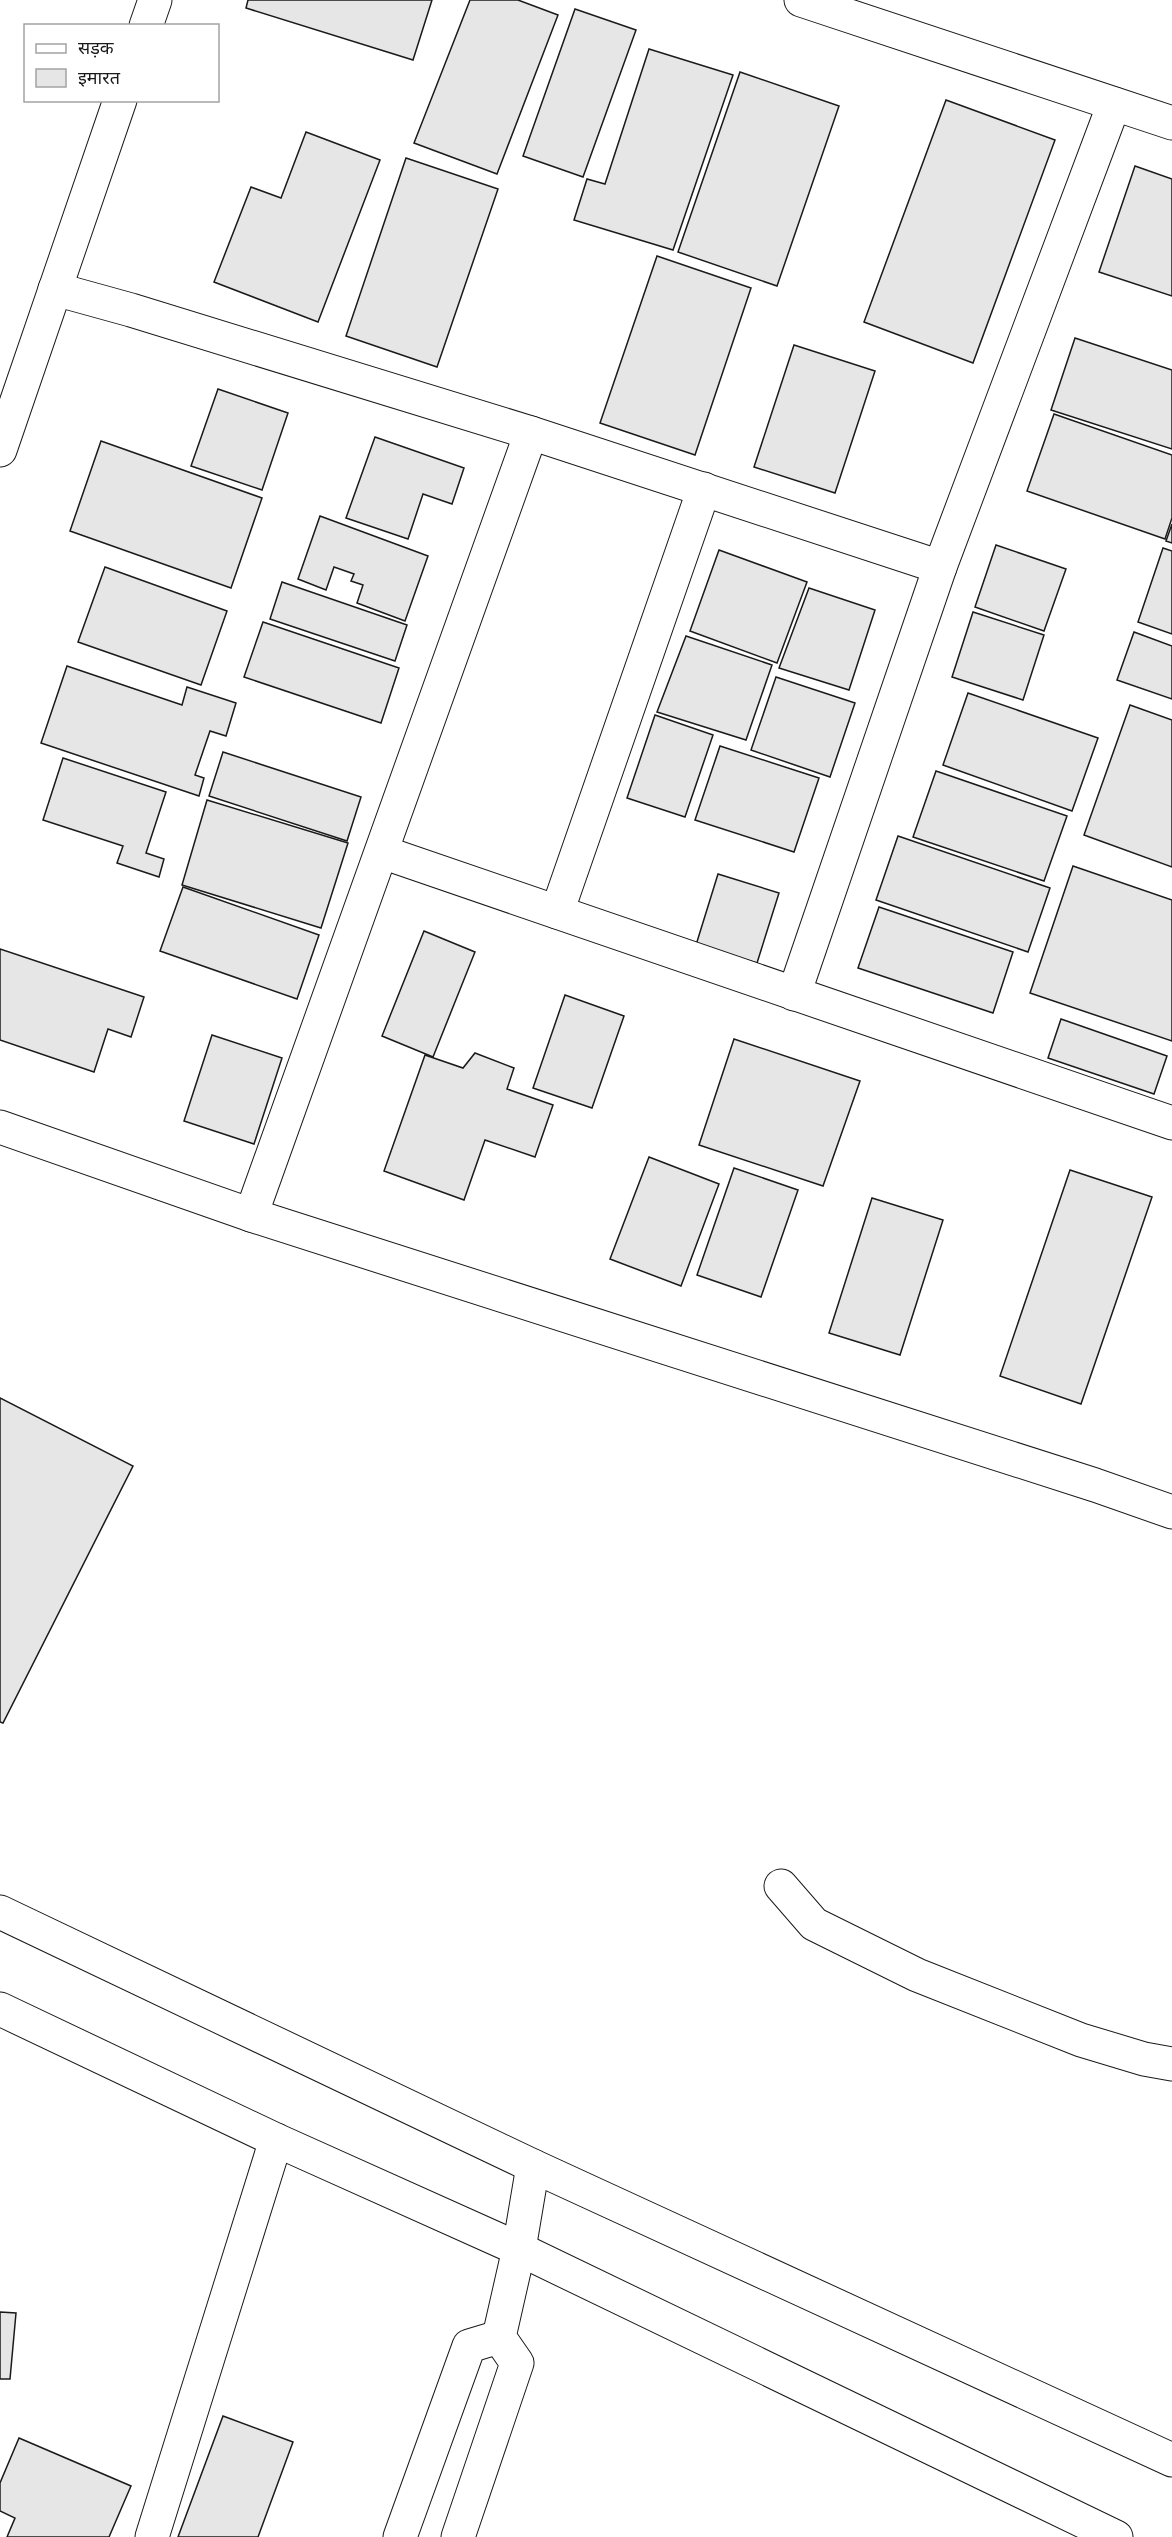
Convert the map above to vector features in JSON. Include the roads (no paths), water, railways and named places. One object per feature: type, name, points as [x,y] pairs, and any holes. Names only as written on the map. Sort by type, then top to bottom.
[{"type":"street","points":[[147,24],[155,0]]},
{"type":"street","points":[[801,0],[1172,123]]},
{"type":"street","points":[[0,450],[119,102]]},
{"type":"street","points":[[794,994],[940,567],[1114,104]]},
{"type":"street","points":[[55,289],[131,310],[531,433],[940,567]]},
{"type":"street","points":[[251,1215],[531,433]]},
{"type":"street","points":[[557,912],[704,489]]},
{"type":"street","points":[[382,852],[1172,1123]]},
{"type":"street","points":[[0,1127],[251,1215],[1095,1485],[1172,1512]]},
{"type":"street","points":[[781,1886],[814,1923],[917,1975],[1081,2040],[1144,2059],[1172,2064]]},
{"type":"street","points":[[0,1912],[533,2166],[1172,2460]]},
{"type":"street","points":[[0,2009],[276,2140],[519,2249],[1116,2537]]},
{"type":"street","points":[[152,2537],[276,2140]]},
{"type":"street","points":[[458,2537],[517,2363],[499,2337],[519,2249],[533,2166]]},
{"type":"street","points":[[400,2537],[469,2346],[499,2337]]}]
